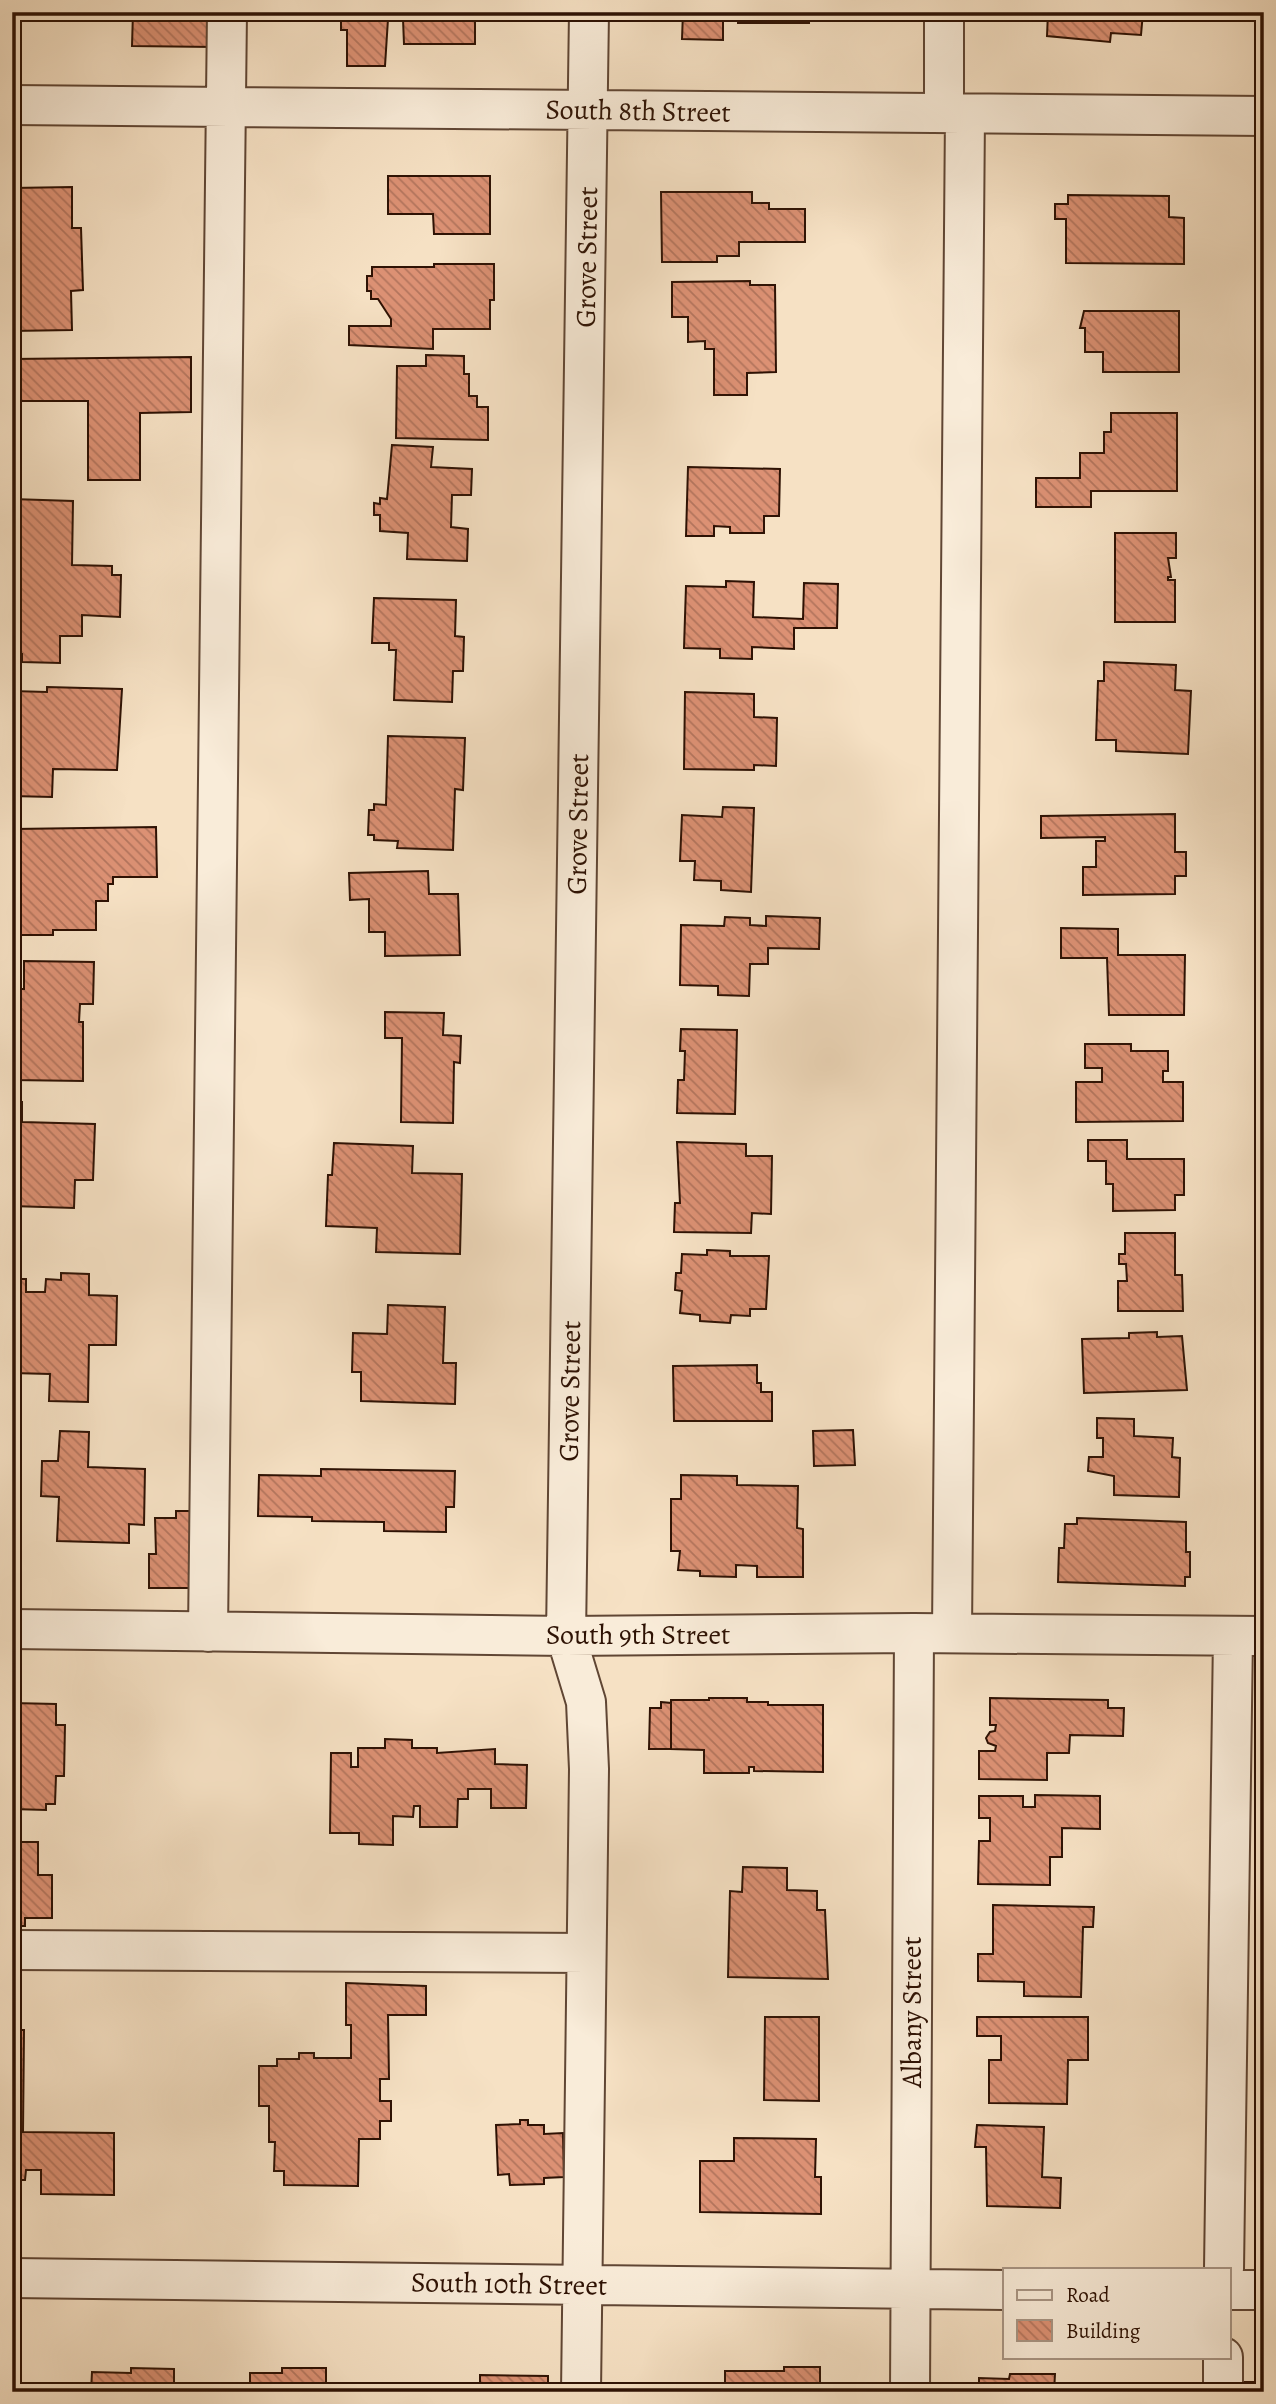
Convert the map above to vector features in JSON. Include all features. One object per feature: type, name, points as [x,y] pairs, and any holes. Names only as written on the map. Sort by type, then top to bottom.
[{"type":"street","points":[[208,1632],[227,12]]},
{"type":"street","name":"Grove Street","points":[[580,2392],[589,1769],[586,1702],[566,1636],[589,12]]},
{"type":"street","points":[[944,12],[954,113],[952,1633]]},
{"type":"street","name":"South 8th Street","points":[[12,105],[1264,116]]},
{"type":"street","name":"South 9th Street","points":[[12,1629],[566,1636],[914,1633],[1249,1636]]},
{"type":"street","name":"Albany Street","points":[[910,2392],[914,1633]]},
{"type":"street","points":[[1224,2268],[1249,1636]]},
{"type":"street","points":[[12,1950],[586,1953]]},
{"type":"street","name":"South 10th Street","points":[[12,2278],[1003,2290]]},
{"type":"street","points":[[1230,2290],[1264,2290]]},
{"type":"street","points":[[1223,2358],[1223,2392]]},
{"type":"building","points":[[56,12],[118,12],[118,19],[56,18]]},
{"type":"building","points":[[133,12],[215,12],[214,47],[132,46]]},
{"type":"building","points":[[341,12],[475,12],[475,44],[404,44],[403,19],[388,19],[385,66],[347,66],[347,30],[341,30]]},
{"type":"building","points":[[683,12],[809,12],[809,23],[738,23],[738,17],[723,17],[723,40],[682,39]]},
{"type":"building","points":[[1048,12],[1143,12],[1141,35],[1111,33],[1110,42],[1047,36]]},
{"type":"building","points":[[388,176],[490,176],[490,234],[434,234],[433,214],[388,214]]},
{"type":"building","points":[[72,187],[72,228],[81,228],[83,290],[71,291],[72,330],[12,331],[12,188]]},
{"type":"building","points":[[661,192],[752,192],[752,203],[769,203],[769,209],[805,209],[805,242],[739,242],[739,256],[717,256],[717,262],[662,262]]},
{"type":"building","points":[[1068,195],[1169,196],[1169,217],[1184,218],[1184,264],[1066,263],[1066,219],[1055,219],[1055,204],[1068,204]]},
{"type":"building","points":[[434,264],[494,264],[494,300],[490,300],[490,329],[433,329],[433,349],[349,345],[349,326],[391,326],[391,319],[378,299],[371,299],[371,291],[367,291],[367,276],[372,276],[372,267],[434,267]]},
{"type":"building","points":[[750,281],[750,285],[775,285],[776,372],[747,373],[747,395],[714,395],[714,349],[705,349],[705,341],[688,342],[688,317],[672,317],[672,282]]},
{"type":"building","points":[[1084,311],[1179,311],[1179,372],[1103,372],[1103,352],[1085,352],[1085,328],[1080,328]]},
{"type":"building","points":[[426,355],[464,356],[464,374],[469,374],[469,396],[477,396],[477,407],[488,407],[488,440],[396,438],[397,366],[426,366]]},
{"type":"building","points":[[191,357],[191,412],[140,413],[140,480],[88,480],[88,401],[12,401],[12,359]]},
{"type":"building","points":[[1111,413],[1177,413],[1177,491],[1091,491],[1091,507],[1036,507],[1036,478],[1080,478],[1080,453],[1104,453],[1104,432],[1111,432]]},
{"type":"building","points":[[392,445],[433,447],[431,467],[472,469],[471,495],[452,495],[451,527],[468,529],[467,561],[407,559],[408,533],[380,531],[380,515],[374,515],[374,503],[380,504],[380,498],[387,499]]},
{"type":"building","points":[[688,467],[780,469],[779,516],[764,516],[764,533],[730,533],[730,527],[714,526],[714,536],[686,536]]},
{"type":"building","points":[[12,499],[73,501],[72,565],[112,566],[112,575],[121,575],[120,617],[82,615],[82,636],[60,636],[60,663],[22,662],[22,654],[12,654]]},
{"type":"building","points":[[1115,533],[1176,533],[1176,558],[1168,558],[1171,577],[1168,577],[1168,580],[1175,580],[1175,622],[1115,622]]},
{"type":"building","points":[[726,581],[754,582],[753,617],[803,619],[804,583],[838,584],[837,628],[794,628],[794,649],[752,647],[752,659],[720,658],[720,649],[684,648],[686,586],[726,587]]},
{"type":"building","points":[[374,598],[456,600],[455,636],[464,637],[463,671],[453,671],[452,702],[394,700],[396,650],[389,650],[389,643],[372,643]]},
{"type":"building","points":[[1104,662],[1176,665],[1175,690],[1191,691],[1188,754],[1116,751],[1116,740],[1096,740],[1098,681],[1104,681]]},
{"type":"building","points":[[47,687],[122,689],[117,770],[53,769],[52,797],[12,796],[12,691],[47,692]]},
{"type":"building","points":[[685,692],[754,694],[754,717],[777,718],[776,766],[754,765],[754,770],[684,769]]},
{"type":"building","points":[[388,736],[465,738],[463,790],[455,789],[453,850],[397,848],[398,841],[374,840],[374,835],[368,835],[369,810],[374,810],[374,804],[386,805]]},
{"type":"building","points":[[723,807],[754,808],[751,892],[721,890],[721,881],[694,880],[695,861],[680,861],[682,815],[722,817]]},
{"type":"building","points":[[1175,814],[1175,852],[1186,852],[1186,876],[1175,876],[1175,894],[1083,895],[1083,867],[1096,867],[1096,841],[1105,841],[1105,837],[1041,838],[1041,816]]},
{"type":"building","points":[[156,827],[157,877],[113,877],[113,884],[108,884],[108,901],[96,901],[96,930],[53,930],[53,935],[20,935],[20,928],[12,928],[14,829]]},
{"type":"building","points":[[428,871],[429,894],[458,894],[460,955],[385,956],[385,932],[369,932],[369,899],[350,900],[349,873]]},
{"type":"building","points":[[766,916],[820,918],[819,949],[768,948],[768,964],[750,964],[749,996],[718,995],[718,986],[680,985],[681,925],[724,926],[725,917],[750,918],[750,925],[766,926]]},
{"type":"building","points":[[1061,928],[1118,929],[1118,955],[1185,955],[1184,1015],[1109,1015],[1107,958],[1061,958]]},
{"type":"building","points":[[24,961],[94,962],[93,1004],[80,1004],[79,1022],[83,1022],[83,1081],[12,1080],[12,989],[24,989]]},
{"type":"building","points":[[385,1012],[444,1013],[443,1035],[461,1036],[460,1063],[454,1062],[453,1123],[401,1122],[402,1038],[385,1038]]},
{"type":"building","points":[[681,1029],[737,1030],[735,1114],[677,1113],[678,1080],[684,1080],[685,1051],[680,1051]]},
{"type":"building","points":[[1085,1044],[1131,1044],[1131,1051],[1168,1051],[1168,1071],[1163,1071],[1163,1082],[1183,1082],[1183,1121],[1076,1122],[1076,1082],[1102,1082],[1102,1068],[1085,1068]]},
{"type":"building","points":[[12,1102],[22,1102],[22,1122],[95,1124],[93,1180],[75,1180],[74,1208],[12,1206]]},
{"type":"building","points":[[1088,1140],[1127,1140],[1127,1159],[1184,1159],[1184,1195],[1175,1195],[1175,1210],[1113,1211],[1113,1184],[1106,1184],[1106,1161],[1088,1161]]},
{"type":"building","points":[[677,1142],[746,1144],[746,1156],[772,1156],[771,1214],[752,1213],[751,1233],[674,1232],[675,1203],[680,1203]]},
{"type":"building","points":[[334,1143],[413,1146],[412,1173],[462,1174],[460,1254],[376,1252],[377,1228],[326,1226],[328,1175],[332,1175]]},
{"type":"building","points":[[1125,1233],[1175,1233],[1175,1275],[1182,1275],[1183,1311],[1118,1311],[1118,1281],[1127,1281],[1126,1264],[1119,1264],[1119,1254],[1125,1254]]},
{"type":"building","points":[[707,1250],[730,1251],[730,1256],[769,1256],[766,1309],[750,1309],[750,1316],[731,1315],[730,1323],[700,1321],[700,1315],[680,1313],[682,1291],[675,1290],[676,1273],[681,1273],[682,1254],[707,1255]]},
{"type":"building","points":[[61,1273],[89,1274],[89,1295],[117,1296],[116,1345],[89,1345],[88,1402],[49,1401],[50,1374],[12,1373],[12,1279],[26,1279],[26,1292],[45,1292],[46,1279],[61,1280]]},
{"type":"building","points":[[388,1305],[445,1307],[443,1363],[456,1363],[455,1404],[361,1401],[361,1372],[352,1372],[353,1333],[387,1334]]},
{"type":"building","points":[[1157,1332],[1157,1337],[1182,1336],[1187,1390],[1084,1393],[1082,1339],[1129,1338],[1129,1333]]},
{"type":"building","points":[[757,1365],[757,1383],[761,1383],[761,1392],[772,1392],[772,1421],[674,1421],[673,1366]]},
{"type":"building","points":[[1097,1418],[1134,1419],[1134,1436],[1173,1438],[1172,1457],[1180,1458],[1179,1497],[1114,1495],[1114,1476],[1088,1471],[1089,1457],[1103,1457],[1103,1438],[1097,1438]]},
{"type":"building","points":[[853,1430],[855,1465],[814,1466],[813,1431]]},
{"type":"building","points":[[60,1431],[89,1432],[88,1467],[145,1469],[144,1525],[129,1524],[129,1543],[57,1541],[59,1497],[41,1496],[42,1461],[58,1461]]},
{"type":"building","points":[[321,1469],[455,1471],[454,1507],[446,1507],[446,1532],[384,1531],[384,1522],[312,1521],[312,1517],[258,1516],[259,1475],[321,1476]]},
{"type":"building","points":[[681,1475],[737,1476],[737,1485],[798,1486],[797,1528],[803,1529],[803,1577],[757,1577],[757,1566],[736,1565],[736,1577],[700,1576],[700,1571],[678,1570],[680,1551],[671,1551],[671,1499],[681,1499]]},
{"type":"building","points":[[176,1511],[191,1511],[195,1588],[149,1588],[149,1554],[156,1554],[155,1518],[176,1518]]},
{"type":"building","points":[[1077,1518],[1186,1522],[1186,1552],[1190,1552],[1190,1577],[1185,1577],[1185,1586],[1058,1582],[1059,1548],[1064,1548],[1065,1524],[1077,1524]]},
{"type":"building","points":[[747,1698],[747,1702],[768,1702],[768,1705],[823,1705],[823,1772],[754,1771],[754,1767],[749,1767],[749,1773],[704,1773],[704,1750],[671,1749],[671,1700]]},
{"type":"building","points":[[990,1698],[1108,1700],[1108,1708],[1124,1708],[1123,1736],[1070,1735],[1069,1753],[1047,1753],[1047,1780],[979,1779],[979,1751],[995,1751],[996,1746],[988,1743],[986,1738],[990,1732],[995,1731],[996,1725],[990,1725]]},
{"type":"building","points":[[661,1702],[671,1703],[671,1749],[649,1749],[650,1708],[661,1708]]},
{"type":"building","points":[[12,1703],[56,1704],[56,1725],[65,1725],[64,1776],[56,1776],[55,1804],[46,1804],[46,1810],[12,1809]]},
{"type":"building","points":[[385,1739],[412,1740],[412,1748],[437,1748],[437,1753],[495,1749],[495,1764],[527,1765],[526,1808],[491,1808],[491,1789],[468,1789],[468,1799],[458,1799],[457,1827],[420,1827],[420,1806],[414,1806],[413,1817],[393,1816],[393,1845],[359,1844],[359,1833],[330,1833],[331,1753],[351,1753],[351,1767],[358,1767],[358,1748],[385,1748]]},
{"type":"building","points":[[1035,1795],[1100,1796],[1100,1829],[1062,1828],[1062,1857],[1050,1857],[1050,1885],[978,1884],[979,1841],[990,1841],[990,1818],[979,1818],[979,1796],[1023,1796],[1023,1807],[1035,1807]]},
{"type":"building","points":[[12,1842],[38,1842],[38,1875],[52,1875],[52,1918],[25,1918],[25,1926],[12,1926]]},
{"type":"building","points":[[743,1867],[787,1868],[787,1890],[817,1891],[817,1910],[825,1910],[828,1979],[728,1977],[730,1891],[742,1892]]},
{"type":"building","points":[[993,1905],[1094,1907],[1093,1927],[1083,1927],[1081,1997],[1024,1996],[1024,1982],[978,1981],[978,1954],[993,1954]]},
{"type":"building","points":[[346,1983],[426,1986],[426,2015],[388,2015],[389,2079],[380,2079],[380,2101],[391,2101],[391,2121],[380,2121],[380,2139],[359,2139],[358,2186],[284,2185],[284,2171],[274,2171],[275,2142],[269,2142],[269,2106],[259,2106],[259,2066],[277,2066],[277,2059],[299,2059],[299,2053],[314,2053],[314,2058],[351,2058],[351,2025],[346,2025]]},
{"type":"building","points":[[765,2017],[819,2017],[819,2101],[764,2100]]},
{"type":"building","points":[[977,2017],[1088,2017],[1088,2060],[1068,2060],[1067,2104],[989,2103],[989,2060],[1001,2060],[1001,2036],[977,2036]]},
{"type":"building","points":[[12,2030],[24,2030],[23,2132],[114,2133],[114,2195],[41,2194],[41,2170],[26,2170],[25,2180],[12,2180]]},
{"type":"building","points":[[520,2120],[528,2120],[528,2125],[544,2125],[544,2134],[563,2133],[564,2177],[544,2178],[544,2184],[510,2185],[509,2174],[498,2175],[496,2125],[520,2124]]},
{"type":"building","points":[[977,2125],[1044,2127],[1042,2177],[1061,2178],[1060,2208],[987,2206],[986,2147],[975,2147]]},
{"type":"building","points":[[734,2138],[816,2139],[815,2177],[821,2177],[821,2214],[700,2212],[700,2161],[734,2161]]},
{"type":"building","points":[[784,2367],[820,2367],[820,2392],[725,2392],[725,2371],[784,2371]]},
{"type":"building","points":[[131,2368],[174,2369],[174,2392],[91,2392],[92,2372],[131,2373]]},
{"type":"building","points":[[282,2368],[326,2368],[326,2392],[250,2392],[250,2373],[282,2373]]},
{"type":"building","points":[[1010,2374],[1055,2374],[1054,2392],[979,2392],[979,2378],[1009,2379]]},
{"type":"building","points":[[480,2375],[548,2376],[548,2387],[553,2387],[553,2392],[480,2392]]},
{"type":"building","points":[[1245,2382],[1264,2382],[1264,2392],[1245,2392]]}]
